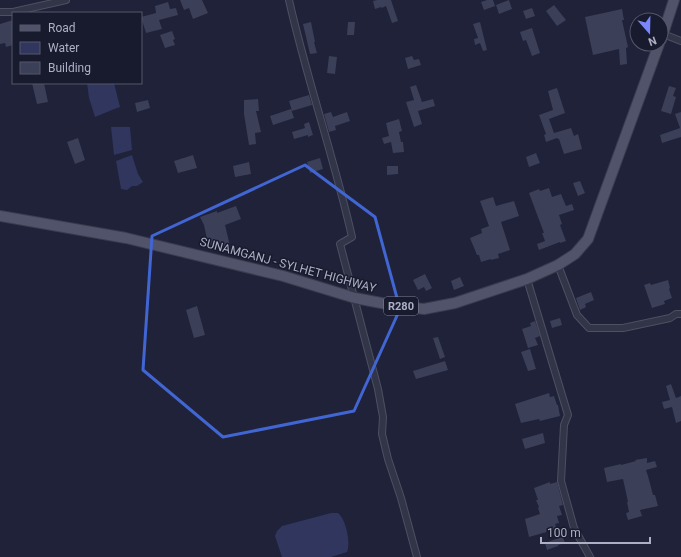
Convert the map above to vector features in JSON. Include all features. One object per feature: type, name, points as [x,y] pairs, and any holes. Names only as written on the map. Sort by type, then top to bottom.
[{"type":"main road","points":[[669,15],[674,0]]},
{"type":"main road","name":"SUNAMGANJ - SYLHET HIGHWAY","points":[[0,216],[126,238],[283,276],[355,298],[397,306],[424,308],[455,302],[527,279],[558,266],[575,254],[588,239],[656,52]]},
{"type":"street","points":[[0,12],[13,12],[66,0]]},
{"type":"street","points":[[289,0],[349,222],[352,237],[340,244],[378,389],[383,417],[382,434],[388,459],[401,498],[417,557]]},
{"type":"street","points":[[669,38],[681,41]]},
{"type":"street","points":[[558,266],[578,315],[589,328],[624,328],[670,318],[676,314],[681,314]]},
{"type":"street","points":[[527,279],[568,415],[564,425],[561,481],[574,528],[590,557]]},
{"type":"highlighted area","points":[[305,165],[375,217],[400,309],[354,411],[223,437],[143,370],[152,236]]},
{"type":"water","points":[[87,84],[114,84],[120,107],[95,117],[89,98]]},
{"type":"water","points":[[111,127],[130,127],[132,150],[114,155]]},
{"type":"water","points":[[132,155],[138,174],[143,182],[137,186],[132,186],[127,190],[121,189],[116,161]]},
{"type":"water","points":[[331,513],[338,513],[343,520],[348,537],[347,552],[331,557],[282,557],[275,536],[277,531],[282,526]]},
{"type":"building","points":[[180,0],[202,0],[208,13],[193,19],[189,8],[184,10]]},
{"type":"building","points":[[391,0],[398,21],[392,23],[386,6],[375,9],[373,1]]},
{"type":"building","points":[[493,0],[495,6],[484,10],[481,2]]},
{"type":"building","points":[[509,0],[512,9],[499,14],[496,5]]},
{"type":"building","points":[[168,2],[170,9],[176,8],[178,15],[159,20],[162,29],[146,33],[142,17],[156,13],[155,6]]},
{"type":"building","points":[[554,5],[566,20],[557,26],[546,11]]},
{"type":"building","points":[[532,8],[535,16],[526,19],[523,11]]},
{"type":"building","points":[[622,9],[624,20],[622,20],[628,47],[626,48],[627,64],[620,65],[619,49],[593,55],[585,17]]},
{"type":"building","points":[[12,20],[12,45],[6,47],[5,43],[0,44],[0,24]]},
{"type":"building","points":[[311,22],[317,53],[310,54],[303,24]]},
{"type":"building","points":[[348,22],[355,22],[354,35],[347,35]]},
{"type":"building","points":[[480,22],[487,50],[483,51],[480,43],[475,45],[474,39],[478,38],[473,24]]},
{"type":"building","points":[[532,28],[540,53],[532,56],[526,40],[523,41],[520,32]]},
{"type":"building","points":[[172,31],[175,39],[173,40],[175,45],[165,48],[160,35]]},
{"type":"building","points":[[329,56],[337,57],[335,74],[327,73]]},
{"type":"building","points":[[412,56],[414,60],[419,59],[421,65],[408,69],[405,58]]},
{"type":"building","points":[[32,84],[44,84],[48,102],[37,104]]},
{"type":"building","points":[[416,85],[422,102],[433,99],[435,106],[418,111],[422,124],[414,127],[406,102],[414,100],[410,87]]},
{"type":"building","points":[[669,86],[676,88],[673,96],[676,97],[671,114],[661,111]]},
{"type":"building","points":[[557,88],[565,113],[549,119],[554,133],[571,128],[574,136],[578,134],[582,149],[564,154],[559,139],[557,138],[546,142],[544,135],[546,134],[539,115],[553,110],[548,91]]},
{"type":"building","points":[[309,95],[312,105],[292,111],[289,101]]},
{"type":"building","points":[[258,99],[259,111],[256,111],[261,132],[255,133],[256,144],[249,145],[244,114],[244,100]]},
{"type":"building","points":[[148,100],[150,108],[137,112],[135,103]]},
{"type":"building","points":[[291,109],[294,118],[273,125],[270,116]]},
{"type":"building","points":[[331,112],[333,117],[347,112],[350,121],[335,126],[336,130],[329,132],[324,114]]},
{"type":"building","points":[[681,112],[681,137],[662,143],[660,135],[680,128],[675,114]]},
{"type":"building","points":[[399,119],[402,131],[399,132],[401,142],[403,142],[404,152],[393,153],[391,142],[384,144],[382,138],[389,136],[386,123]]},
{"type":"building","points":[[309,122],[313,135],[294,139],[292,132],[305,128],[304,124]]},
{"type":"building","points":[[78,138],[85,160],[75,164],[67,142]]},
{"type":"building","points":[[536,153],[540,163],[529,167],[526,157]]},
{"type":"building","points":[[193,155],[197,168],[178,173],[174,161]]},
{"type":"building","points":[[320,158],[323,169],[310,173],[307,162]]},
{"type":"building","points":[[249,162],[251,174],[235,177],[233,166]]},
{"type":"building","points":[[387,166],[398,166],[398,174],[387,175]]},
{"type":"building","points":[[580,181],[585,193],[578,196],[573,183]]},
{"type":"building","points":[[549,188],[552,197],[561,194],[566,206],[572,204],[574,210],[559,215],[562,224],[560,225],[566,241],[539,250],[537,244],[545,241],[542,233],[544,233],[529,193],[539,189],[540,191]]},
{"type":"building","points":[[493,197],[496,206],[514,201],[519,216],[501,222],[510,250],[498,254],[499,258],[481,262],[470,238],[482,233],[481,229],[489,226],[480,201]]},
{"type":"building","points":[[236,206],[241,219],[225,225],[231,250],[208,244],[204,225],[200,217]]},
{"type":"building","points":[[425,274],[432,288],[426,291],[424,287],[418,290],[413,280]]},
{"type":"building","points":[[460,277],[464,286],[454,290],[451,281]]},
{"type":"building","points":[[668,280],[672,298],[664,301],[665,304],[652,308],[644,285],[650,283],[651,285]]},
{"type":"building","points":[[591,292],[594,300],[585,304],[586,307],[580,310],[576,298]]},
{"type":"building","points":[[197,306],[205,335],[194,338],[186,310]]},
{"type":"building","points":[[560,318],[562,325],[552,328],[550,321]]},
{"type":"building","points":[[535,321],[540,336],[535,338],[538,345],[528,348],[522,329],[531,326],[530,323]]},
{"type":"building","points":[[438,337],[445,357],[440,359],[433,338]]},
{"type":"building","points":[[530,349],[536,369],[528,371],[521,352]]},
{"type":"building","points":[[445,361],[448,370],[416,379],[413,371]]},
{"type":"building","points":[[671,384],[676,398],[681,396],[681,421],[676,423],[672,407],[664,409],[662,402],[670,400],[666,386]]},
{"type":"building","points":[[549,393],[550,397],[554,396],[558,405],[560,416],[540,421],[539,419],[521,423],[515,404]]},
{"type":"building","points":[[543,433],[545,443],[525,449],[522,439]]},
{"type":"building","points":[[647,458],[647,463],[655,461],[657,467],[646,470],[653,495],[655,495],[658,506],[640,510],[642,516],[628,520],[626,513],[629,512],[628,502],[623,479],[607,482],[604,468]]},
{"type":"building","points":[[550,482],[550,484],[557,482],[563,505],[559,506],[562,515],[557,516],[559,523],[555,524],[557,529],[529,537],[525,519],[540,514],[534,488]]},
{"type":"building","points":[[563,537],[565,543],[547,550],[545,543]]}]
